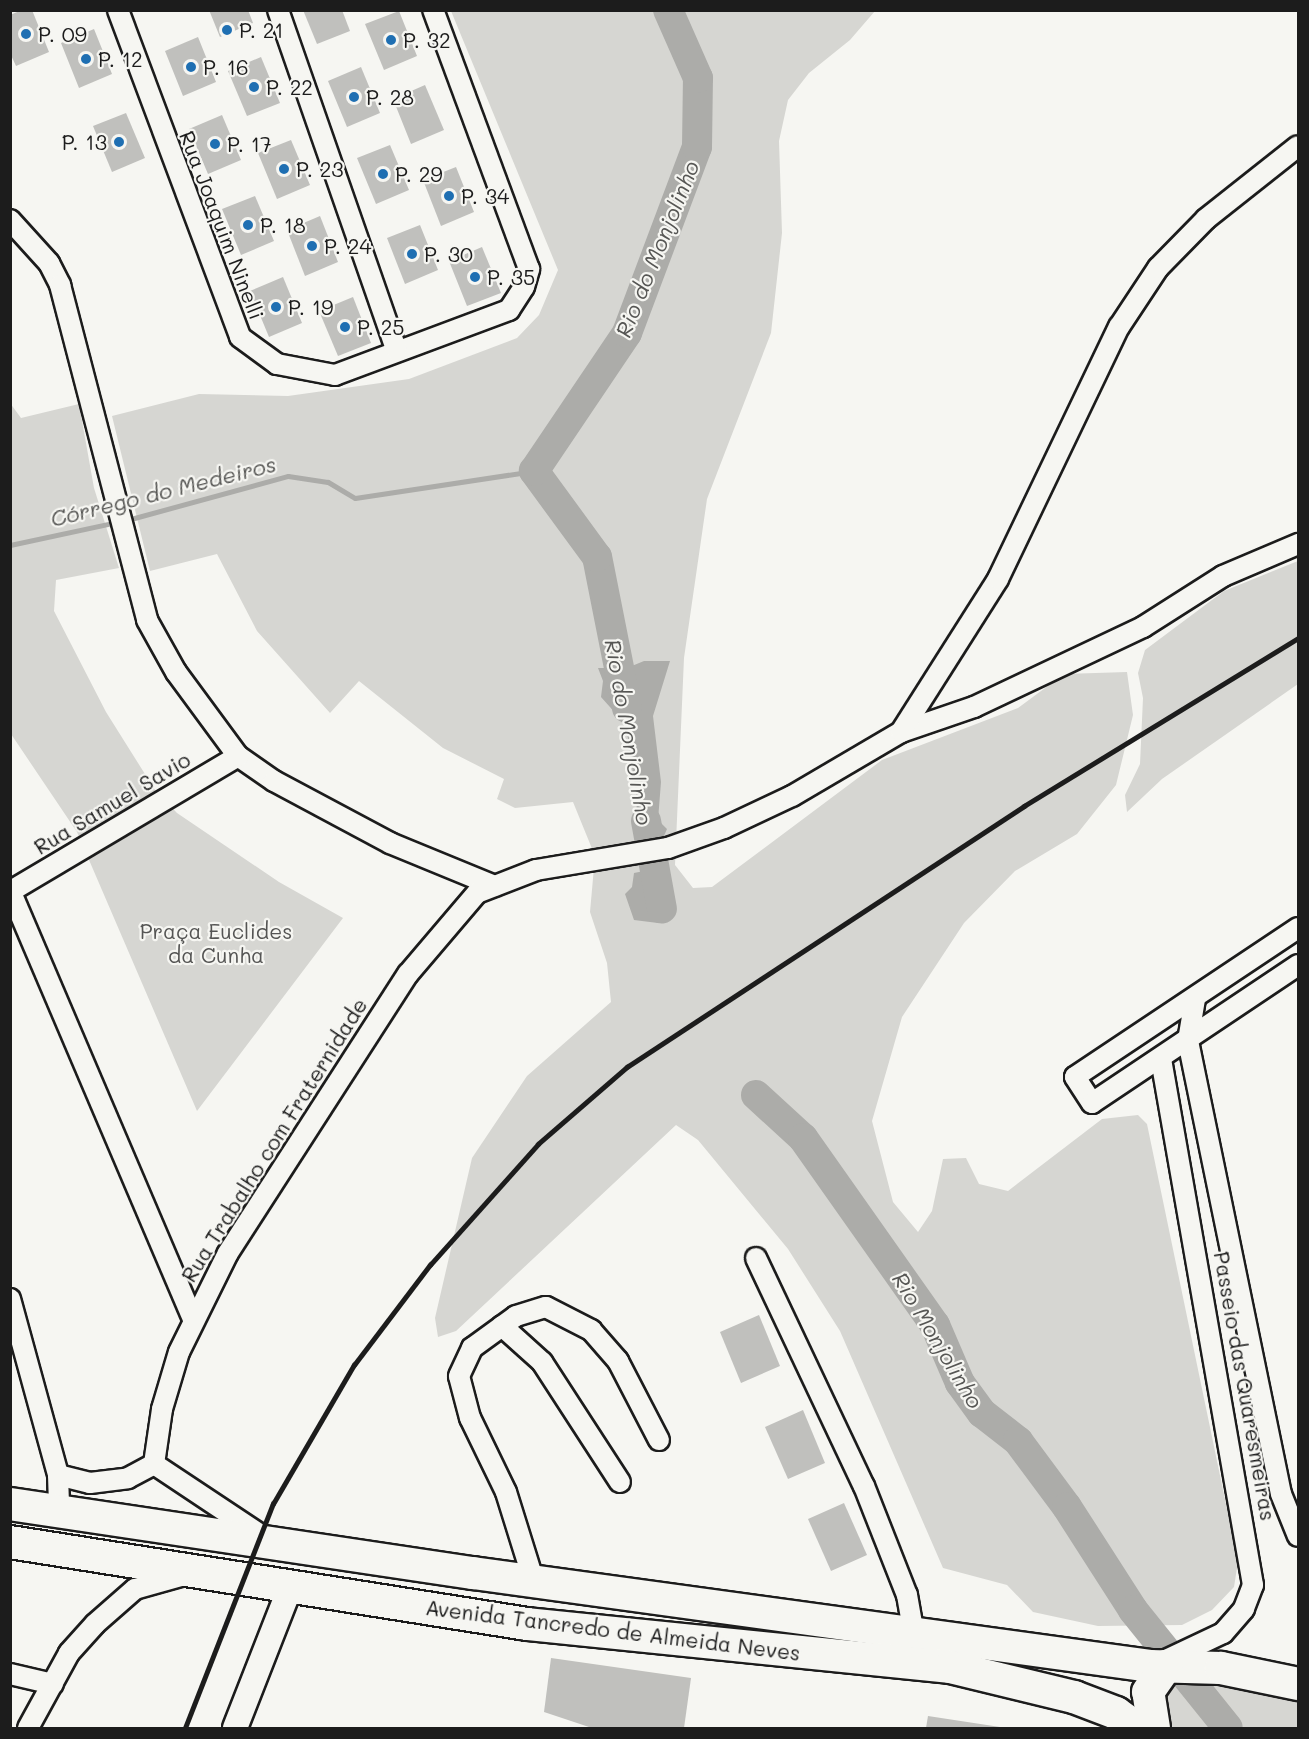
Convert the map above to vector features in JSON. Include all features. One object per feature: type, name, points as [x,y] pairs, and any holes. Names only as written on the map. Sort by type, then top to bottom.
[{"type":"main road","name":"Avenida Tancredo de Almeida Neves","points":[[10,1504],[473,1574],[1159,1664]]},
{"type":"main road","name":"Avenida Tancredo de Almeida Neves","points":[[10,1542],[220,1572],[466,1616],[950,1667],[1074,1697],[1116,1713],[1137,1728]]},
{"type":"main road","points":[[466,1616],[473,1574]]},
{"type":"main road","points":[[527,1624],[534,1582]]},
{"type":"main road","points":[[950,1667],[1092,1678],[1159,1664],[1210,1657],[1295,1679]]},
{"type":"main road","points":[[1154,1728],[1148,1692],[1159,1664]]},
{"type":"street","name":"Rua Joaquim Ninelli","points":[[118,10],[240,337],[265,358],[306,373],[335,375],[509,310],[520,299],[529,269],[433,10]]},
{"type":"street","points":[[278,10],[397,351]]},
{"type":"street","points":[[901,732],[998,579],[1119,327],[1158,268],[1206,219],[1299,146]]},
{"type":"street","points":[[10,220],[49,263],[60,285],[131,563],[153,630],[177,672],[238,756],[335,816],[495,886]]},
{"type":"street","name":"Rua Trabalho com Fraternidade","points":[[154,1464],[162,1409],[193,1319],[265,1193],[408,974],[477,894],[536,870],[668,848],[724,828],[792,796],[901,732],[974,706],[1143,627],[1223,576],[1299,544]]},
{"type":"street","name":"Rua Samuel Savio","points":[[11,891],[238,756]]},
{"type":"street","points":[[11,891],[193,1319]]},
{"type":"street","points":[[1299,928],[1075,1077],[1092,1103],[1299,965]]},
{"type":"street","points":[[1188,1041],[1195,999]]},
{"type":"street","name":"Passeio das Quaresmeiras","points":[[1188,1041],[1281,1494],[1299,1536]]},
{"type":"street","name":"Passeio das Quaresmeiras","points":[[1161,1059],[1253,1564],[1253,1585],[1244,1609],[1223,1633],[1210,1657]]},
{"type":"street","points":[[756,1258],[864,1485],[908,1595],[914,1632]]},
{"type":"street","points":[[10,1299],[58,1475],[59,1511]]},
{"type":"street","points":[[534,1582],[506,1492],[470,1418],[459,1376],[472,1348],[516,1316],[546,1307],[591,1330],[618,1361],[659,1440]]},
{"type":"street","points":[[502,1326],[542,1362],[620,1482]]},
{"type":"street","points":[[58,1475],[99,1482],[128,1478],[154,1464]]},
{"type":"street","name":"Avenida Tancredo de Almeida Neves","points":[[154,1464],[270,1542]]},
{"type":"street","points":[[28,1728],[69,1653],[135,1589],[176,1576],[220,1572]]},
{"type":"street","points":[[235,1728],[275,1620],[281,1583]]},
{"type":"street","points":[[10,1674],[53,1684]]},
{"type":"green space","points":[[451,11],[875,11],[850,40],[809,73],[788,100],[779,141],[782,233],[771,333],[707,499],[684,658],[675,865],[693,888],[712,887],[882,760],[1018,708],[1064,674],[1127,672],[1133,715],[1116,785],[1077,834],[1015,871],[964,923],[902,1017],[872,1121],[893,1202],[918,1232],[932,1211],[943,1159],[966,1158],[979,1184],[1008,1191],[1102,1119],[1138,1115],[1147,1124],[1238,1562],[1234,1587],[1212,1610],[1182,1625],[1098,1626],[1033,1612],[1007,1585],[943,1568],[840,1331],[788,1249],[698,1140],[676,1125],[456,1331],[438,1337],[435,1318],[472,1158],[527,1076],[611,1002],[607,963],[590,912],[595,856],[573,802],[515,808],[497,799],[504,779],[443,748],[359,681],[330,713],[257,631],[217,554],[150,571],[112,416],[199,394],[288,396],[409,379],[517,338],[539,315],[558,270]]},
{"type":"green space","name":"Praça Euclides da Cunha","points":[[10,403],[21,418],[79,404],[94,488],[119,568],[56,580],[54,611],[106,712],[155,790],[177,813],[279,882],[343,918],[197,1111],[77,832],[11,734]]},
{"type":"green space","points":[[1298,561],[1298,684],[1162,779],[1127,812],[1125,795],[1140,764],[1143,698],[1138,673],[1145,650],[1224,591]]},
{"type":"green space","points":[[1157,1675],[1298,1684],[1298,1728],[1154,1728]]},
{"type":"water","points":[[644,661],[670,661],[653,716],[661,782],[658,820],[667,829],[660,845],[643,850],[635,831],[637,801],[626,725],[601,697],[603,681],[598,668],[627,668]]},
{"type":"water","points":[[649,870],[669,913],[658,923],[634,920],[625,894],[632,887],[634,873]]},
{"type":"building","name":"P. 09","points":[[22,10],[32,10],[49,52],[16,66],[10,53],[10,15]]},
{"type":"building","name":"P. 21","points":[[209,10],[248,10],[253,23],[220,37]]},
{"type":"building","points":[[303,10],[342,10],[350,31],[317,44]]},
{"type":"building","name":"P. 32","points":[[399,11],[417,56],[384,70],[365,24]]},
{"type":"building","name":"P. 12","points":[[94,29],[112,74],[79,88],[61,43]]},
{"type":"building","name":"P. 16","points":[[198,37],[216,82],[183,96],[165,51]]},
{"type":"building","name":"P. 22","points":[[261,57],[280,103],[247,116],[228,71]]},
{"type":"building","name":"P. 28","points":[[361,67],[380,113],[347,127],[328,81]]},
{"type":"building","points":[[425,85],[444,130],[411,144],[393,99]]},
{"type":"building","name":"P. 13","points":[[126,113],[145,158],[112,172],[93,126]]},
{"type":"building","name":"P. 17","points":[[222,115],[241,160],[208,174],[189,129]]},
{"type":"building","name":"P. 23","points":[[291,140],[310,185],[277,199],[258,153]]},
{"type":"building","name":"P. 29","points":[[390,145],[409,190],[376,204],[357,158]]},
{"type":"building","name":"P. 34","points":[[456,167],[474,212],[441,226],[423,180]]},
{"type":"building","name":"P. 18","points":[[255,196],[274,241],[241,255],[222,209]]},
{"type":"building","name":"P. 24","points":[[320,216],[338,262],[305,276],[287,230]]},
{"type":"building","name":"P. 30","points":[[420,225],[438,270],[405,284],[387,238]]},
{"type":"building","name":"P. 35","points":[[482,247],[501,293],[467,306],[449,261]]},
{"type":"building","name":"P. 19","points":[[283,277],[302,323],[269,337],[250,291]]},
{"type":"building","name":"P. 25","points":[[353,297],[371,343],[338,356],[319,311]]},
{"type":"building","points":[[759,1315],[780,1366],[741,1383],[720,1332]]},
{"type":"building","points":[[803,1410],[825,1463],[788,1479],[765,1427]]},
{"type":"building","points":[[844,1503],[867,1555],[831,1571],[808,1519]]},
{"type":"building","points":[[551,1658],[691,1678],[684,1728],[592,1728],[544,1712]]},
{"type":"building","points":[[928,1716],[1000,1727],[1000,1728],[926,1728]]},
{"type":"waterway","name":"Rio do Monjolinho","points":[[627,708],[597,557],[534,471],[627,333],[697,147],[698,78],[668,10]]},
{"type":"waterway","name":"Córrego do Medeiros","points":[[127,520],[288,476],[328,482],[355,498],[534,471]]},
{"type":"waterway","name":"Córrego do Medeiros","points":[[10,545],[117,522]]},
{"type":"waterway","name":"Rio do Monjolinho","points":[[646,821],[662,909]]},
{"type":"waterway","name":"Rio Monjolinho","points":[[756,1095],[803,1138],[935,1325],[960,1383],[982,1413],[1018,1441],[1067,1507],[1133,1610],[1228,1728]]},
{"type":"railway","points":[[185,1728],[273,1504],[354,1365],[430,1265],[538,1144],[627,1067],[1024,806],[1298,638]]},
{"type":"place","name":"P. 21","points":[[227,30]]},
{"type":"place","name":"P. 09","points":[[26,34]]},
{"type":"place","name":"P. 32","points":[[391,40]]},
{"type":"place","name":"P. 12","points":[[86,59]]},
{"type":"place","name":"P. 16","points":[[191,67]]},
{"type":"place","name":"P. 22","points":[[254,87]]},
{"type":"place","name":"P. 28","points":[[354,97]]},
{"type":"place","name":"P. 13","points":[[119,142]]},
{"type":"place","name":"P. 17","points":[[215,144]]},
{"type":"place","name":"P. 23","points":[[284,169]]},
{"type":"place","name":"P. 29","points":[[383,174]]},
{"type":"place","name":"P. 34","points":[[449,196]]},
{"type":"place","name":"P. 18","points":[[248,225]]},
{"type":"place","name":"P. 24","points":[[312,246]]},
{"type":"place","name":"P. 30","points":[[412,254]]},
{"type":"place","name":"P. 35","points":[[475,277]]},
{"type":"place","name":"P. 19","points":[[276,307]]},
{"type":"place","name":"P. 25","points":[[345,327]]}]
